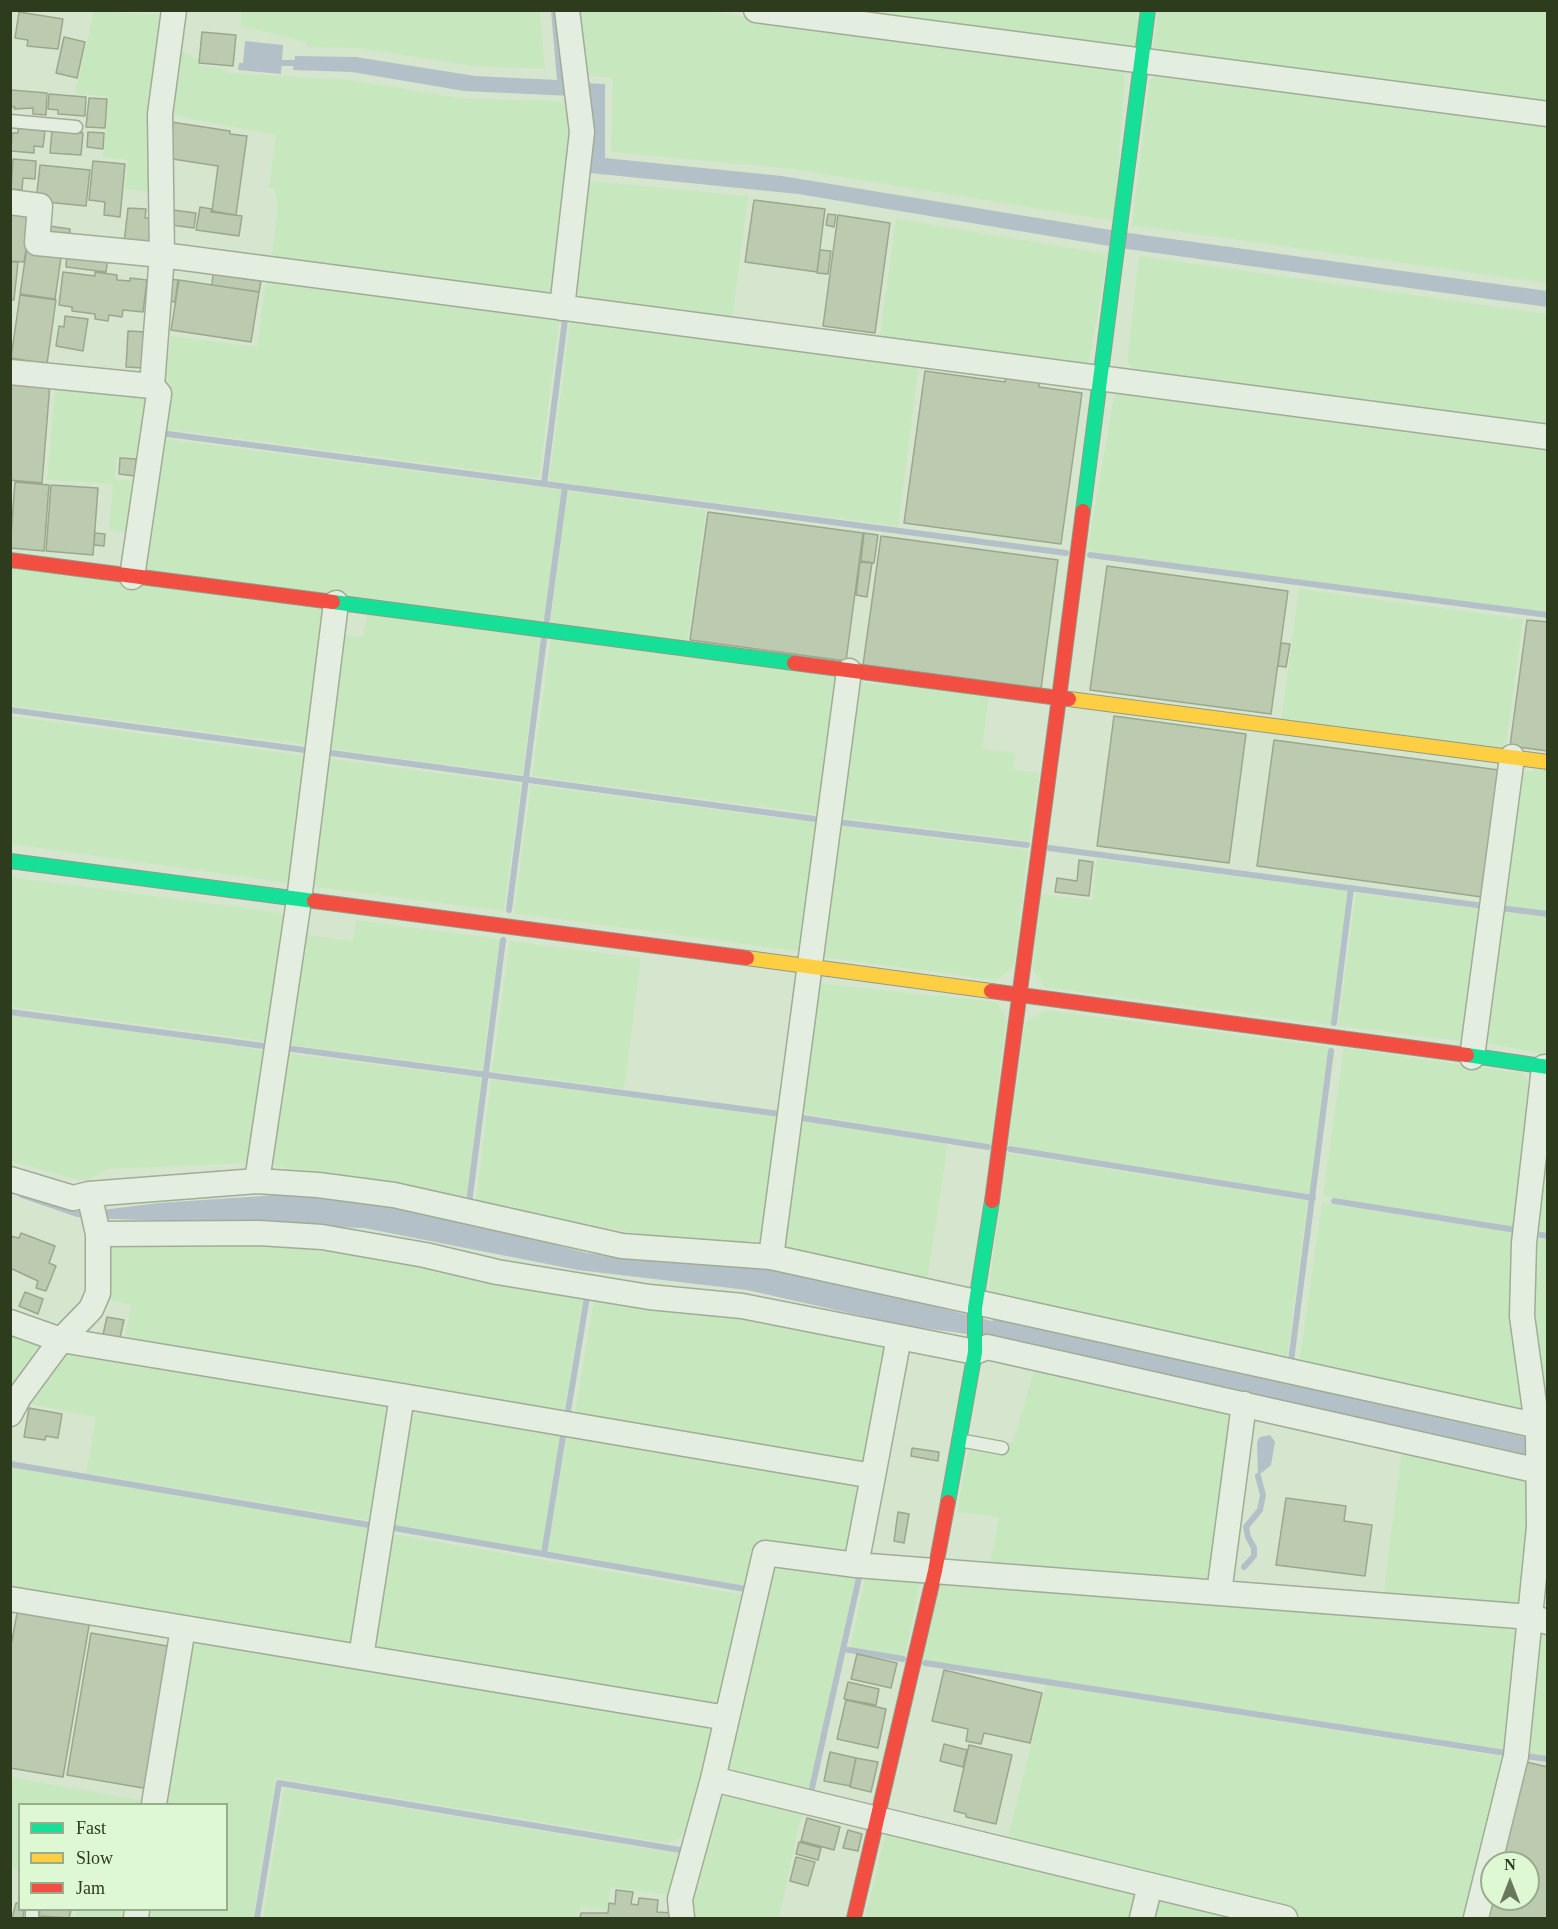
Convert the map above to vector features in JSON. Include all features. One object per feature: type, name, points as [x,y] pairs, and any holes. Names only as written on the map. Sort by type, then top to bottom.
[{"type":"street","points":[[562,308],[582,132],[567,10]]},
{"type":"street","points":[[756,10],[1548,114]]},
{"type":"street","points":[[854,1918],[935,1571],[975,1346],[976,1305],[999,1154],[1148,10]]},
{"type":"street","points":[[152,386],[162,255],[160,114],[166,11]]},
{"type":"street","points":[[10,202],[40,206],[37,243],[162,255],[1548,437]]},
{"type":"street","points":[[10,372],[152,386],[159,394],[132,577]]},
{"type":"street","points":[[10,560],[1548,762]]},
{"type":"street","points":[[257,1181],[300,900],[336,603]]},
{"type":"street","points":[[771,1257],[849,671]]},
{"type":"street","points":[[1472,1057],[1512,757]]},
{"type":"street","points":[[10,861],[1546,1067],[1524,1243],[1522,1316],[1541,1429],[1539,1620],[1516,1756],[1476,1918]]},
{"type":"street","points":[[10,1179],[73,1198],[93,1213],[259,1233],[322,1237],[425,1255],[497,1272],[649,1297],[742,1306],[899,1337],[987,1347],[1542,1469]]},
{"type":"street","points":[[93,1213],[257,1181],[318,1185],[394,1195],[622,1246],[771,1257],[976,1305],[1541,1429]]},
{"type":"street","points":[[10,1414],[19,1397],[61,1340],[91,1309],[98,1293],[93,1213]]},
{"type":"street","points":[[10,1322],[61,1340],[873,1476]]},
{"type":"street","points":[[856,1565],[899,1337]]},
{"type":"street","points":[[360,1657],[402,1396]]},
{"type":"street","points":[[1219,1593],[1244,1404]]},
{"type":"street","points":[[682,1918],[681,1899],[713,1779],[765,1553],[856,1565],[1539,1620]]},
{"type":"street","points":[[10,1599],[727,1718]]},
{"type":"street","points":[[154,1803],[183,1628]]},
{"type":"street","points":[[713,1779],[1285,1918]]},
{"type":"street","points":[[1142,1918],[1150,1885]]},
{"type":"lane","points":[[10,121],[76,127]]},
{"type":"lane","points":[[959,1440],[1002,1448]]},
{"type":"green space","points":[[242,10],[540,11],[545,69],[472,66],[358,48],[307,47],[305,42],[240,26]]},
{"type":"green space","points":[[94,11],[163,15],[154,192],[125,189],[128,160],[103,157],[109,97],[75,93]]},
{"type":"green space","points":[[573,11],[702,11],[1126,64],[1114,221],[793,169],[611,152],[613,78],[580,74]]},
{"type":"green space","points":[[800,11],[1140,11],[1135,49]]},
{"type":"green space","points":[[1158,11],[1547,11],[1547,108],[1166,57],[1153,49]]},
{"type":"green space","points":[[173,48],[198,60],[199,65],[219,68],[229,73],[348,80],[461,98],[573,102],[560,300],[271,261],[278,208],[275,189],[269,188],[276,135],[165,114]]},
{"type":"green space","points":[[1160,69],[1547,120],[1547,283],[1132,225],[1150,80]]},
{"type":"green space","points":[[589,181],[748,196],[732,322],[573,301]]},
{"type":"green space","points":[[896,219],[1108,254],[1089,362],[1080,369],[879,342]]},
{"type":"green space","points":[[1139,256],[1547,314],[1547,428],[1144,376],[1127,363]]},
{"type":"green space","points":[[267,276],[560,315],[539,478],[158,428],[171,336],[257,347]]},
{"type":"green space","points":[[571,317],[919,364],[898,526],[549,481]]},
{"type":"green space","points":[[56,379],[150,390],[146,459],[117,458],[115,479],[142,482],[134,534],[109,530],[113,484],[47,480]]},
{"type":"green space","points":[[1115,391],[1547,445],[1547,612],[1087,551]]},
{"type":"green space","points":[[157,438],[562,490],[544,626],[141,573]]},
{"type":"green space","points":[[567,491],[706,510],[687,646],[550,627]]},
{"type":"green space","points":[[11,566],[328,608],[314,746],[11,706]]},
{"type":"green space","points":[[1299,589],[1523,619],[1505,752],[1281,723]]},
{"type":"green space","points":[[367,614],[541,638],[522,775],[325,748],[338,635],[363,637]]},
{"type":"green space","points":[[551,638],[842,677],[823,815],[532,776]]},
{"type":"green space","points":[[852,682],[989,693],[982,749],[1015,753],[1013,770],[1039,773],[1030,841],[835,817]]},
{"type":"green space","points":[[11,716],[313,757],[289,883],[11,844]]},
{"type":"green space","points":[[323,758],[521,784],[504,911],[317,887],[308,875]]},
{"type":"green space","points":[[1547,768],[1547,912],[1496,906],[1514,774]]},
{"type":"green space","points":[[531,785],[822,824],[806,943],[796,951],[514,913]]},
{"type":"green space","points":[[833,825],[1028,850],[1014,966],[996,980],[821,957]]},
{"type":"green space","points":[[1097,859],[1348,891],[1331,1025],[1044,987],[1032,968],[1041,894],[1092,900]]},
{"type":"green space","points":[[11,877],[289,914],[272,1042],[11,1007]]},
{"type":"green space","points":[[1356,893],[1487,910],[1471,1030],[1460,1041],[1338,1026]]},
{"type":"green space","points":[[1495,911],[1547,917],[1547,1055],[1483,1042]]},
{"type":"green space","points":[[356,920],[500,939],[482,1070],[285,1044],[301,934],[353,941]]},
{"type":"green space","points":[[510,941],[641,958],[624,1089],[492,1071]]},
{"type":"green space","points":[[812,983],[997,1002],[1006,1017],[991,1144],[794,1112]]},
{"type":"green space","points":[[1045,1010],[1330,1047],[1310,1194],[1008,1145],[1025,1023]]},
{"type":"green space","points":[[10,1015],[270,1051],[250,1163],[107,1169],[88,1180],[79,1180],[11,1161]]},
{"type":"green space","points":[[1344,1048],[1522,1073],[1533,1088],[1518,1227],[1323,1196]]},
{"type":"green space","points":[[283,1053],[482,1078],[466,1205],[339,1176],[273,1166],[269,1160]]},
{"type":"green space","points":[[491,1079],[783,1118],[767,1241],[696,1241],[649,1236],[476,1202]]},
{"type":"green space","points":[[1547,1106],[1547,1232],[1533,1229]]},
{"type":"green space","points":[[794,1120],[948,1144],[926,1286],[785,1252],[776,1241]]},
{"type":"green space","points":[[1007,1153],[1308,1201],[1286,1362],[995,1296],[989,1287]]},
{"type":"green space","points":[[1322,1203],[1516,1233],[1525,1411],[1299,1365]]},
{"type":"green space","points":[[1532,1237],[1547,1240],[1547,1414],[1532,1328]]},
{"type":"green space","points":[[108,1242],[323,1244],[584,1293],[563,1418],[124,1344],[131,1305],[105,1299]]},
{"type":"green space","points":[[595,1294],[740,1311],[892,1343],[870,1469],[574,1419]]},
{"type":"green space","points":[[10,1329],[41,1344],[11,1385],[10,1385]]},
{"type":"green space","points":[[69,1346],[392,1401],[378,1522],[86,1473],[96,1417],[24,1403]]},
{"type":"green space","points":[[1036,1364],[1237,1408],[1216,1585],[990,1566],[999,1517],[957,1512],[968,1452],[976,1448],[1005,1451],[1006,1443],[1013,1442]]},
{"type":"green space","points":[[406,1408],[562,1429],[542,1551],[387,1525]]},
{"type":"green space","points":[[568,1430],[869,1480],[853,1560],[762,1546],[752,1587],[547,1551]]},
{"type":"green space","points":[[1402,1450],[1533,1481],[1523,1605],[1383,1597]]},
{"type":"green space","points":[[10,1467],[376,1529],[357,1646],[11,1594]]},
{"type":"green space","points":[[386,1533],[751,1596],[725,1711],[372,1654]]},
{"type":"green space","points":[[769,1558],[857,1570],[807,1797],[726,1777]]},
{"type":"green space","points":[[867,1571],[921,1577],[905,1657],[850,1648]]},
{"type":"green space","points":[[941,1580],[1514,1623],[1520,1631],[1508,1750],[923,1660]]},
{"type":"green space","points":[[1537,1630],[1547,1630],[1547,1756],[1524,1753]]},
{"type":"green space","points":[[188,1640],[713,1721],[719,1731],[690,1825],[680,1838],[667,1843],[276,1778],[253,1918],[142,1918],[143,1911],[228,1911],[228,1803],[160,1803]]},
{"type":"green space","points":[[1046,1685],[1505,1757],[1483,1851],[1480,1851],[1480,1863],[1467,1918],[1302,1918],[1006,1845]]},
{"type":"green space","points":[[10,1777],[149,1802],[18,1803],[18,1868],[11,1866]]},
{"type":"green space","points":[[284,1788],[687,1855],[676,1896],[611,1887],[607,1910],[580,1907],[578,1918],[263,1918]]},
{"type":"green space","points":[[721,1791],[802,1812],[779,1918],[688,1918],[688,1901]]},
{"type":"green space","points":[[886,1831],[1143,1895],[1137,1918],[865,1918]]},
{"type":"green space","points":[[1153,1897],[1240,1918],[1148,1918]]},
{"type":"green space","points":[[77,1911],[132,1911],[130,1918],[76,1918]]},
{"type":"shaded area","points":[[551,11],[558,11],[583,83],[605,84],[605,158],[782,176],[1129,233],[1547,291],[1547,307],[1127,249],[798,194],[590,173],[590,100],[572,96],[464,91],[352,72],[293,70],[295,56],[356,57],[475,76],[557,80]]},
{"type":"shaded area","points":[[245,41],[283,45],[281,74],[238,70],[239,63],[243,63]]},
{"type":"shaded area","points":[[276,1195],[398,1204],[587,1253],[633,1260],[789,1270],[992,1321],[997,1317],[1547,1442],[1547,1459],[990,1337],[907,1326],[747,1290],[578,1270],[364,1228],[87,1218],[85,1212],[159,1203]]},
{"type":"shaded area","points":[[1270,1435],[1275,1442],[1271,1465],[1258,1476],[1257,1442],[1260,1437]]},
{"type":"building","points":[[19,12],[63,19],[58,49],[27,46],[28,40],[15,38]]},
{"type":"building","points":[[202,32],[236,35],[233,66],[199,63]]},
{"type":"building","points":[[64,37],[85,42],[77,78],[56,73]]},
{"type":"building","points":[[11,90],[47,93],[46,115],[33,114],[33,108],[14,109],[15,107],[10,106]]},
{"type":"building","points":[[49,94],[86,97],[85,116],[58,114],[58,110],[48,109]]},
{"type":"building","points":[[89,98],[107,99],[105,128],[86,127]]},
{"type":"building","points":[[171,122],[230,131],[230,134],[247,136],[236,215],[212,211],[218,166],[166,158]]},
{"type":"building","points":[[18,128],[45,131],[43,147],[34,146],[34,153],[11,151],[12,133],[18,133]]},
{"type":"building","points":[[52,130],[83,133],[81,155],[50,153]]},
{"type":"building","points":[[88,132],[104,133],[103,149],[87,147]]},
{"type":"building","points":[[13,159],[36,161],[35,179],[23,178],[22,190],[11,189]]},
{"type":"building","points":[[93,161],[125,164],[120,217],[104,215],[105,202],[89,200]]},
{"type":"building","points":[[40,165],[90,170],[86,206],[36,201]]},
{"type":"building","points":[[754,200],[825,209],[817,272],[745,262]]},
{"type":"building","points":[[10,206],[33,209],[24,262],[10,261]]},
{"type":"building","points":[[200,207],[212,209],[211,212],[242,216],[239,236],[196,230]]},
{"type":"building","points":[[128,208],[146,209],[145,218],[152,218],[150,246],[124,243]]},
{"type":"building","points":[[173,210],[196,213],[194,228],[171,225]]},
{"type":"building","points":[[828,214],[836,215],[834,227],[826,225]]},
{"type":"building","points":[[838,215],[890,223],[875,333],[823,326]]},
{"type":"building","points":[[42,225],[70,229],[69,242],[40,238]]},
{"type":"building","points":[[27,246],[62,251],[55,299],[20,294]]},
{"type":"building","points":[[820,250],[831,251],[828,274],[817,273]]},
{"type":"building","points":[[67,252],[108,257],[106,272],[66,267]]},
{"type":"building","points":[[10,262],[18,262],[14,300],[10,299]]},
{"type":"building","points":[[63,272],[95,276],[95,272],[117,275],[117,280],[130,281],[130,278],[147,280],[143,312],[123,310],[122,317],[109,315],[108,321],[95,319],[95,314],[72,311],[72,307],[59,305]]},
{"type":"building","points":[[213,274],[261,281],[259,292],[212,285]]},
{"type":"building","points":[[168,279],[178,280],[175,302],[165,300]]},
{"type":"building","points":[[179,280],[259,292],[251,342],[171,330]]},
{"type":"building","points":[[20,295],[56,300],[47,364],[11,358]]},
{"type":"building","points":[[65,316],[88,319],[83,351],[56,346],[59,326],[64,327]]},
{"type":"building","points":[[128,331],[146,332],[144,368],[126,367]]},
{"type":"building","points":[[925,371],[1005,382],[1006,378],[1039,382],[1039,387],[1082,393],[1061,544],[904,523]]},
{"type":"building","points":[[10,381],[50,384],[42,483],[10,480]]},
{"type":"building","points":[[120,458],[136,459],[135,476],[119,474]]},
{"type":"building","points":[[15,482],[49,485],[44,551],[10,548]]},
{"type":"building","points":[[51,485],[98,488],[93,555],[46,551]]},
{"type":"building","points":[[708,512],[863,533],[846,661],[690,640]]},
{"type":"building","points":[[95,533],[105,534],[104,546],[94,545]]},
{"type":"building","points":[[864,533],[878,535],[874,563],[861,561]]},
{"type":"building","points":[[881,536],[1058,560],[1041,689],[863,665]]},
{"type":"building","points":[[860,562],[872,563],[867,597],[856,595]]},
{"type":"building","points":[[1107,566],[1288,591],[1271,714],[1090,690]]},
{"type":"building","points":[[1527,620],[1548,622],[1548,751],[1510,746]]},
{"type":"building","points":[[1281,643],[1290,644],[1286,667],[1278,666]]},
{"type":"building","points":[[1114,716],[1246,734],[1229,863],[1097,846]]},
{"type":"building","points":[[1274,740],[1499,770],[1482,897],[1257,866]]},
{"type":"building","points":[[1079,860],[1093,862],[1089,896],[1055,892],[1057,878],[1077,881]]},
{"type":"building","points":[[21,1233],[55,1246],[49,1263],[56,1266],[46,1291],[36,1288],[38,1281],[10,1268],[10,1236],[19,1238]]},
{"type":"building","points":[[25,1292],[43,1299],[38,1314],[19,1306]]},
{"type":"building","points":[[107,1317],[124,1320],[119,1342],[102,1339]]},
{"type":"building","points":[[29,1408],[62,1414],[58,1438],[46,1436],[45,1440],[24,1437]]},
{"type":"building","points":[[912,1448],[939,1452],[938,1461],[911,1456]]},
{"type":"building","points":[[1286,1498],[1346,1506],[1344,1521],[1372,1525],[1365,1576],[1276,1565]]},
{"type":"building","points":[[898,1512],[909,1514],[904,1543],[894,1541]]},
{"type":"building","points":[[18,1608],[90,1620],[63,1777],[10,1768],[10,1651]]},
{"type":"building","points":[[91,1633],[173,1647],[149,1789],[67,1775]]},
{"type":"building","points":[[857,1654],[897,1663],[891,1688],[851,1679]]},
{"type":"building","points":[[944,1670],[1042,1693],[1030,1743],[984,1733],[981,1744],[966,1741],[968,1729],[932,1721]]},
{"type":"building","points":[[848,1682],[879,1689],[876,1705],[844,1699]]},
{"type":"building","points":[[846,1700],[886,1709],[878,1748],[837,1739]]},
{"type":"building","points":[[944,1744],[967,1750],[963,1767],[940,1761]]},
{"type":"building","points":[[969,1745],[1012,1755],[996,1824],[966,1817],[966,1814],[954,1811]]},
{"type":"building","points":[[830,1752],[856,1758],[850,1786],[824,1781]]},
{"type":"building","points":[[856,1758],[878,1762],[871,1792],[850,1787]]},
{"type":"building","points":[[1526,1762],[1548,1767],[1548,1918],[1488,1918],[1490,1911],[1540,1911],[1540,1851],[1505,1851]]},
{"type":"building","points":[[807,1818],[840,1827],[834,1850],[801,1841]]},
{"type":"building","points":[[848,1830],[862,1834],[858,1851],[843,1848]]},
{"type":"building","points":[[799,1842],[821,1848],[818,1860],[796,1854]]},
{"type":"building","points":[[796,1857],[815,1862],[808,1886],[790,1881]]},
{"type":"building","points":[[616,1890],[633,1892],[631,1904],[638,1905],[639,1898],[658,1900],[657,1912],[674,1913],[673,1918],[580,1918],[581,1913],[608,1913],[609,1903],[615,1904]]},
{"type":"building","points":[[16,1903],[18,1903],[18,1911],[24,1911],[23,1918],[12,1918]]},
{"type":"building","points":[[40,1911],[71,1911],[69,1918],[39,1916]]},
{"type":"waterway","points":[[279,63],[302,63]]},
{"type":"waterway","points":[[544,484],[565,320]]},
{"type":"waterway","points":[[160,433],[1066,553]]},
{"type":"waterway","points":[[547,620],[565,487]]},
{"type":"waterway","points":[[1090,555],[1548,615]]},
{"type":"waterway","points":[[509,910],[544,639]]},
{"type":"waterway","points":[[10,710],[312,751]]},
{"type":"waterway","points":[[324,752],[822,820]]},
{"type":"waterway","points":[[837,822],[1027,845]]},
{"type":"waterway","points":[[1049,848],[1484,906]]},
{"type":"waterway","points":[[1334,1023],[1351,888]]},
{"type":"waterway","points":[[1500,908],[1548,914]]},
{"type":"waterway","points":[[469,1203],[503,940]]},
{"type":"waterway","points":[[10,1012],[271,1047]]},
{"type":"waterway","points":[[285,1048],[780,1114]]},
{"type":"waterway","points":[[1291,1361],[1331,1051]]},
{"type":"waterway","points":[[796,1117],[988,1147]]},
{"type":"waterway","points":[[1010,1149],[1313,1198]]},
{"type":"waterway","points":[[22,1195],[77,1214],[87,1214]]},
{"type":"waterway","points":[[1334,1201],[1516,1230]]},
{"type":"waterway","points":[[1536,1234],[1548,1236]]},
{"type":"waterway","points":[[567,1417],[587,1297]]},
{"type":"waterway","points":[[544,1554],[564,1430]]},
{"type":"waterway","points":[[10,1464],[375,1526]]},
{"type":"waterway","points":[[1244,1567],[1254,1556],[1254,1548],[1246,1527],[1260,1510],[1263,1495],[1258,1476]]},
{"type":"waterway","points":[[388,1527],[751,1590]]},
{"type":"waterway","points":[[810,1797],[860,1573]]},
{"type":"waterway","points":[[843,1649],[903,1659]]},
{"type":"waterway","points":[[925,1663],[1506,1753]]},
{"type":"waterway","points":[[1525,1756],[1548,1759]]},
{"type":"waterway","points":[[257,1918],[279,1783],[686,1851],[687,1849]]},
{"type":"traffic: fast","points":[[1083,511],[1148,10]]},
{"type":"traffic: fast","points":[[333,602],[794,663]]},
{"type":"traffic: fast","points":[[10,861],[314,901]]},
{"type":"traffic: fast","points":[[1467,1055],[1548,1067]]},
{"type":"traffic: fast","points":[[948,1502],[975,1352],[975,1308],[992,1201]]},
{"type":"traffic: slow","points":[[1069,699],[1548,762]]},
{"type":"traffic: slow","points":[[747,958],[991,991]]},
{"type":"traffic: jam","points":[[794,663],[1059,698],[1083,511]]},
{"type":"traffic: jam","points":[[10,560],[333,602]]},
{"type":"traffic: jam","points":[[992,1201],[1059,698],[1069,699]]},
{"type":"traffic: jam","points":[[314,901],[747,958]]},
{"type":"traffic: jam","points":[[991,991],[1467,1055]]},
{"type":"traffic: jam","points":[[854,1918],[935,1571],[948,1502]]}]
